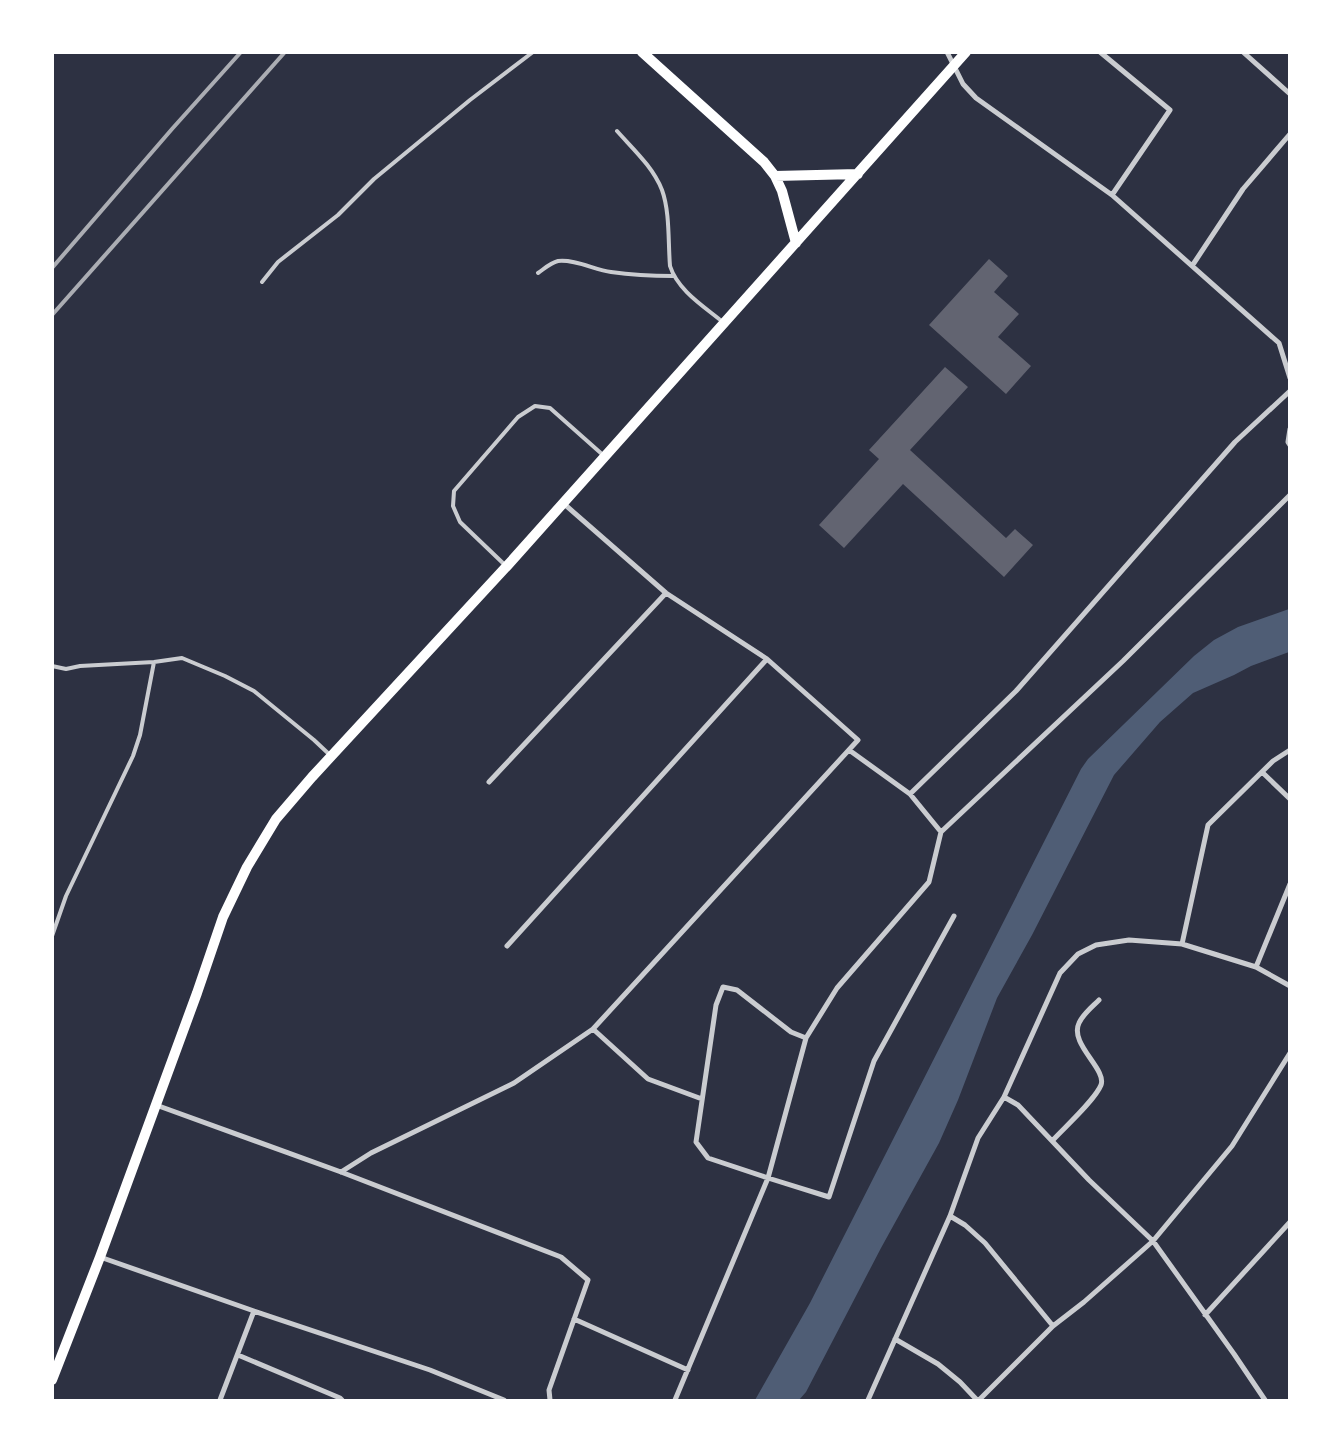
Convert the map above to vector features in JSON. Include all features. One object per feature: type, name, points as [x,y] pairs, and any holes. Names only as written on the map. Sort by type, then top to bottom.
[{"type":"main road","points":[[642,52],[764,162],[775,176],[782,191],[796,242]]},
{"type":"main road","points":[[52,1380],[100,1256],[224,917],[247,867],[276,819],[563,504],[966,52]]},
{"type":"main road","points":[[775,176],[858,174]]},
{"type":"street","points":[[947,52],[963,84],[976,98],[1112,194],[1279,343],[1290,378]]},
{"type":"street","points":[[1100,52],[1170,110],[1112,194]]},
{"type":"street","points":[[1243,52],[1290,94]]},
{"type":"street","points":[[1192,266],[1243,189],[1290,134]]},
{"type":"street","points":[[910,794],[1016,692],[1235,442],[1290,391]]},
{"type":"street","points":[[1290,428],[1290,445]]},
{"type":"street","points":[[675,1400],[768,1178],[806,1038],[837,988],[929,882],[941,832],[1123,661],[1290,495]]},
{"type":"street","points":[[341,1172],[371,1153],[514,1083],[593,1028],[858,740],[768,659],[666,593],[563,504]]},
{"type":"street","points":[[489,782],[666,593]]},
{"type":"street","points":[[507,946],[768,659]]},
{"type":"street","points":[[849,750],[910,794],[941,832]]},
{"type":"street","points":[[1182,944],[1208,825],[1273,760],[1290,750]]},
{"type":"street","points":[[1262,772],[1290,799]]},
{"type":"street","points":[[1256,967],[1290,884]]},
{"type":"street","points":[[806,1038],[791,1032],[737,990],[723,987],[716,1005],[696,1142],[708,1158],[829,1197],[874,1061],[954,916]]},
{"type":"street","points":[[868,1400],[950,1216],[978,1138],[1004,1097],[1060,973],[1078,954],[1096,945],[1129,940],[1182,944],[1256,967],[1290,986]]},
{"type":"street","points":[[1052,1140],[1095,1096],[1102,1084],[1101,1076],[1077,1036],[1078,1024],[1083,1016],[1099,1000]]},
{"type":"street","points":[[593,1028],[648,1079],[702,1099]]},
{"type":"street","points":[[895,1339],[938,1364],[978,1400],[1053,1326],[1084,1302],[1153,1241],[1232,1146],[1290,1053]]},
{"type":"street","points":[[1004,1097],[1018,1105],[1089,1180],[1153,1241],[1265,1400]]},
{"type":"street","points":[[156,1105],[341,1172],[561,1257],[588,1280],[549,1390],[550,1400]]},
{"type":"street","points":[[950,1216],[965,1225],[985,1244],[1053,1326]]},
{"type":"street","points":[[1205,1315],[1290,1222]]},
{"type":"street","points":[[100,1256],[430,1370],[504,1400]]},
{"type":"street","points":[[220,1400],[254,1310]]},
{"type":"street","points":[[574,1319],[688,1370]]},
{"type":"street","points":[[238,1356],[342,1400]]},
{"type":"lane","points":[[262,282],[278,262],[338,215],[374,179],[470,100],[533,52]]},
{"type":"lane","points":[[618,131],[645,163],[662,190],[666,207],[670,266],[673,276],[688,293],[724,323]]},
{"type":"lane","points":[[538,274],[550,264],[564,262],[586,265],[609,272],[640,276],[673,276]]},
{"type":"lane","points":[[507,566],[460,522],[453,506],[454,491],[518,417],[536,406],[550,408],[605,456]]},
{"type":"lane","points":[[52,672],[55,667],[66,669],[80,666],[154,662],[182,658],[225,676],[254,691],[314,740],[331,757]]},
{"type":"lane","points":[[52,936],[66,896],[134,756],[154,662]]},
{"type":"water","points":[[1289,609],[1289,652],[1251,666],[1193,693],[1160,722],[1114,775],[1032,935],[997,998],[958,1100],[939,1143],[881,1248],[806,1392],[799,1400],[755,1400],[810,1303],[1081,769],[1088,759],[1194,656],[1214,640],[1238,627]]},
{"type":"building","points":[[989,259],[1008,276],[994,292],[1019,314],[998,337],[1031,366],[1006,394],[929,325]]},
{"type":"building","points":[[945,367],[968,387],[910,450],[1006,538],[1015,529],[1033,545],[1004,577],[903,484],[844,548],[819,525],[879,459],[869,450]]},
{"type":"railway","points":[[52,268],[241,52]]},
{"type":"railway","points":[[52,315],[285,52]]}]
